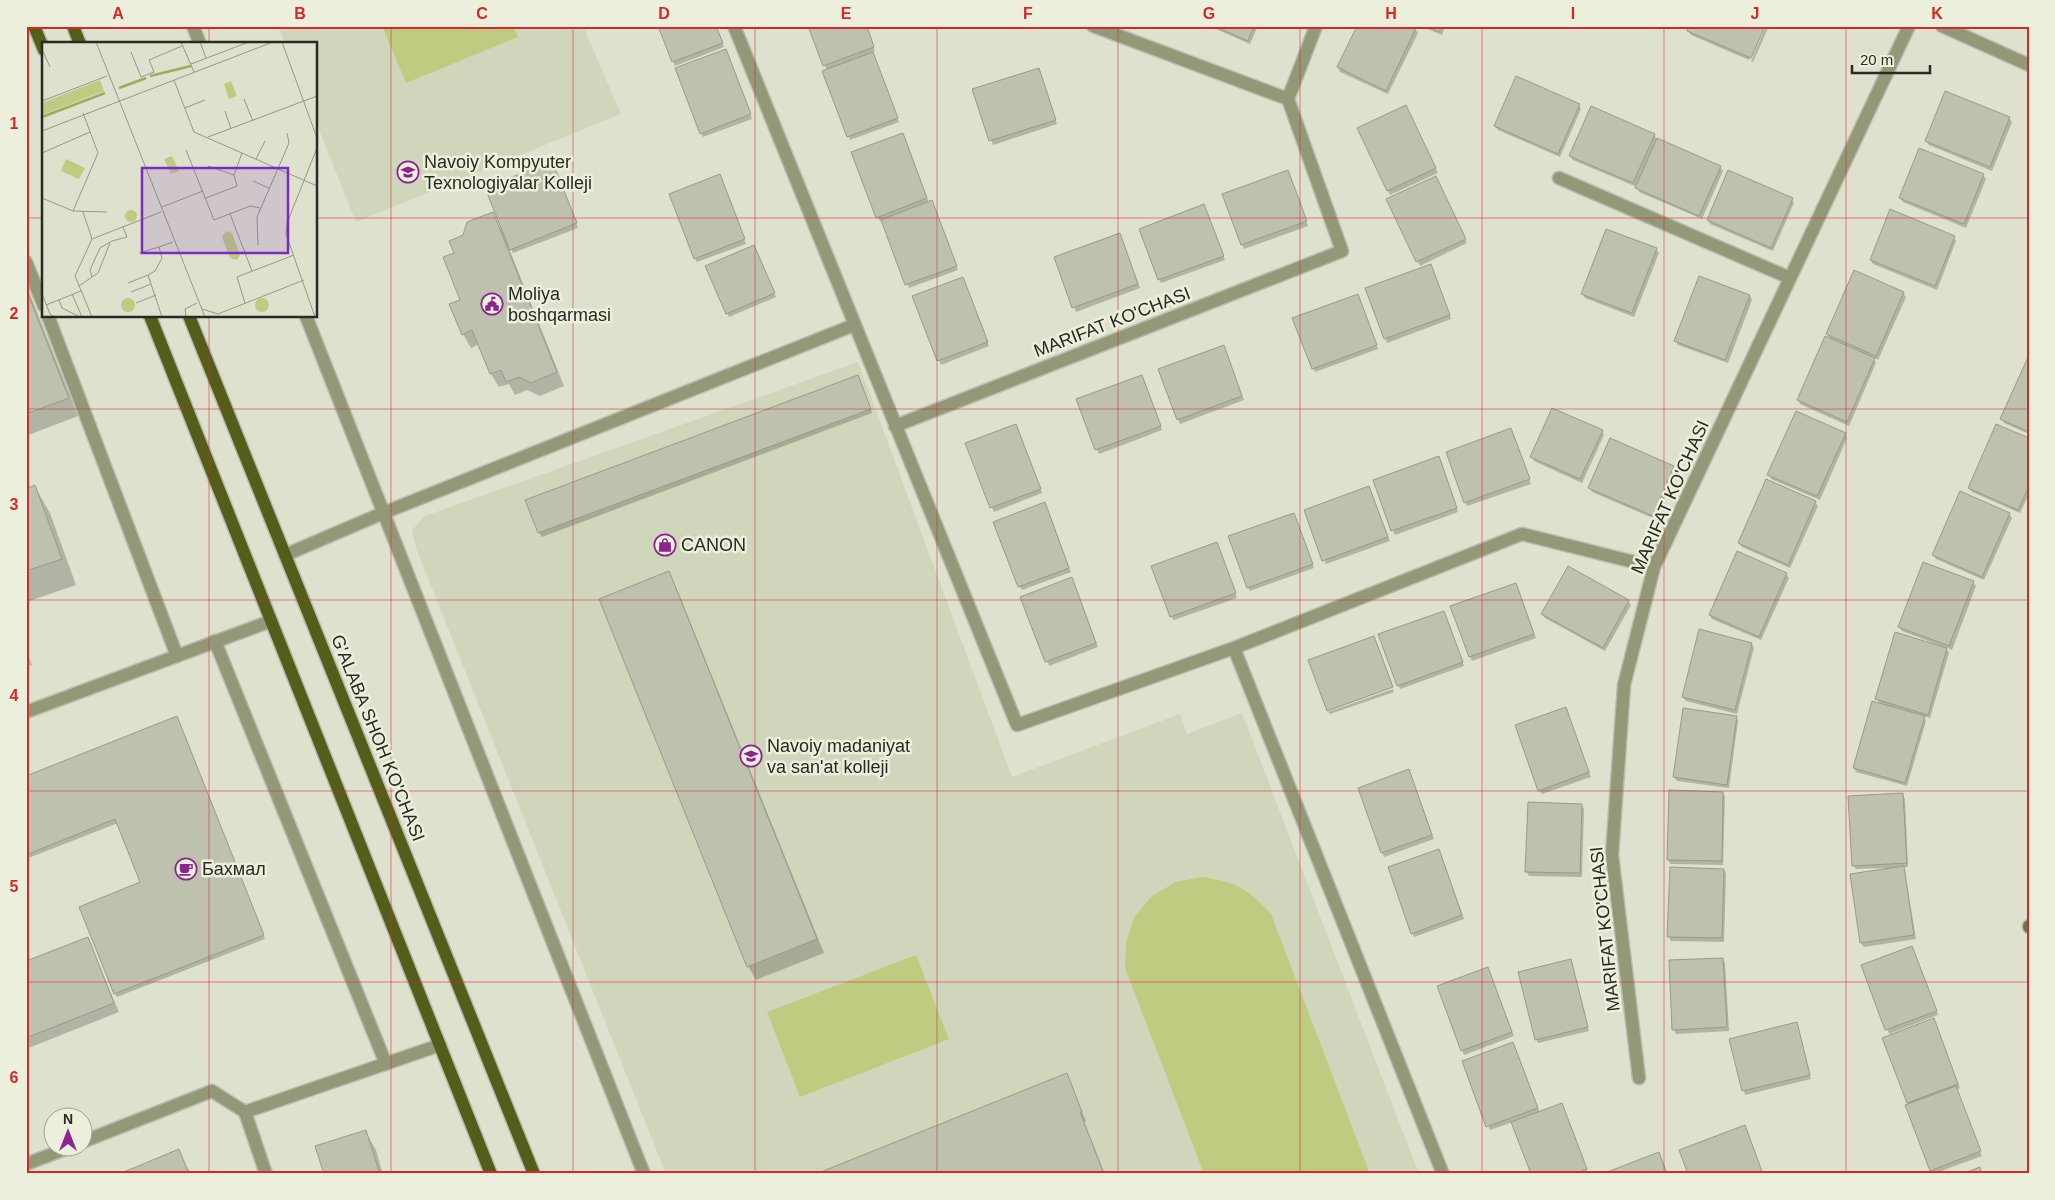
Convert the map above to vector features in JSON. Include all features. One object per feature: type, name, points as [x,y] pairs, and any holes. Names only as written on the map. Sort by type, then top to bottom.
[{"type":"main road","points":[[34,26],[42,45]]},
{"type":"main road","points":[[73,26],[79,42]]},
{"type":"main road","points":[[151,318],[491,1174]]},
{"type":"main road","name":"G'ALABA SHOH KO'CHASI","points":[[190,318],[534,1174]]},
{"type":"street","points":[[193,26],[199,42]]},
{"type":"street","points":[[734,26],[1017,726],[1234,648],[1522,534],[1654,567]]},
{"type":"street","points":[[1093,26],[1288,99],[1316,26]]},
{"type":"street","name":"MARIFAT KO'CHASI","points":[[1639,1078],[1612,855],[1624,685],[1654,567],[1909,26]]},
{"type":"street","points":[[1942,26],[2029,65]]},
{"type":"street","name":"MARIFAT KO'CHASI","points":[[895,426],[1342,251],[1288,99]]},
{"type":"street","points":[[1559,178],[1790,278]]},
{"type":"street","points":[[26,262],[42,301]]},
{"type":"street","points":[[49,318],[177,656]]},
{"type":"street","points":[[307,318],[644,1174]]},
{"type":"street","points":[[285,555],[383,513],[854,325]]},
{"type":"street","points":[[26,712],[271,621]]},
{"type":"street","points":[[215,641],[386,1064]]},
{"type":"street","points":[[1234,648],[1443,1174]]},
{"type":"street","points":[[245,1112],[440,1046]]},
{"type":"street","points":[[92,1138],[212,1091],[245,1112],[266,1174]]},
{"type":"street","points":[[26,1164],[42,1158]]},
{"type":"shaded area","name":"Navoiy Kompyuter Texnologiyalar Kolleji","points":[[278,26],[583,26],[621,114],[356,222],[318,127],[318,42],[284,42]]},
{"type":"shaded area","name":"Navoiy madaniyat va san'at kolleji","points":[[858,362],[1012,777],[1180,714],[1187,734],[1242,713],[1419,1174],[666,1174],[416,548],[412,530],[425,516]]},
{"type":"green space","points":[[382,26],[513,26],[518,37],[406,83]]},
{"type":"green space","points":[[1202,877],[1233,884],[1241,888],[1255,898],[1271,914],[1370,1174],[1204,1174],[1125,968],[1126,942],[1135,916],[1152,896],[1176,882]]},
{"type":"green space","points":[[916,955],[949,1039],[800,1097],[767,1012]]},
{"type":"building","points":[[658,26],[716,26],[723,43],[672,62]]},
{"type":"building","points":[[808,26],[867,26],[874,47],[823,66]]},
{"type":"building","points":[[1214,26],[1254,26],[1248,41]]},
{"type":"building","points":[[1357,26],[1412,26],[1416,28],[1386,91],[1337,67]]},
{"type":"building","points":[[1426,26],[1442,26],[1439,32]]},
{"type":"building","points":[[1689,26],[1765,26],[1751,58],[1687,31]]},
{"type":"building","points":[[726,49],[751,114],[700,134],[675,68]]},
{"type":"building","points":[[873,52],[898,118],[847,137],[822,71]]},
{"type":"building","points":[[1039,68],[1056,120],[989,141],[972,89]]},
{"type":"building","points":[[1516,76],[1580,104],[1558,154],[1494,126]]},
{"type":"building","points":[[1945,91],[2010,117],[1990,167],[1925,141]]},
{"type":"building","points":[[1406,105],[1436,168],[1387,191],[1357,128]]},
{"type":"building","points":[[1591,106],[1655,134],[1633,183],[1569,156]]},
{"type":"building","points":[[903,133],[927,198],[876,218],[851,152]]},
{"type":"building","points":[[1657,138],[1721,166],[1699,216],[1635,188]]},
{"type":"building","points":[[1919,148],[1984,174],[1964,224],[1899,198]]},
{"type":"building","points":[[552,161],[577,223],[510,250],[485,188]]},
{"type":"building","points":[[1288,170],[1307,221],[1241,245],[1222,194]]},
{"type":"building","points":[[1728,170],[1793,198],[1771,248],[1707,220]]},
{"type":"building","points":[[720,174],[745,239],[694,259],[669,194]]},
{"type":"building","points":[[1436,176],[1466,239],[1416,262],[1386,199]]},
{"type":"building","points":[[932,200],[957,266],[905,285],[881,220]]},
{"type":"building","points":[[1204,204],[1224,256],[1158,280],[1139,229]]},
{"type":"building","points":[[1890,209],[1955,236],[1935,286],[1870,260]]},
{"type":"building","points":[[493,212],[557,372],[531,383],[519,377],[506,382],[501,370],[490,374],[472,330],[462,335],[449,304],[460,300],[443,257],[454,253],[449,241],[463,235],[467,222]]},
{"type":"building","points":[[1606,229],[1657,248],[1632,313],[1581,294]]},
{"type":"building","points":[[1120,233],[1138,284],[1072,308],[1054,257]]},
{"type":"building","points":[[754,245],[775,293],[726,314],[705,266]]},
{"type":"building","points":[[1431,264],[1450,315],[1384,339],[1365,288]]},
{"type":"building","points":[[1854,270],[1904,292],[1876,356],[1826,334]]},
{"type":"building","points":[[1699,276],[1750,295],[1725,360],[1674,341]]},
{"type":"building","points":[[963,277],[988,342],[937,361],[912,296]]},
{"type":"building","points":[[26,289],[69,398],[26,414]]},
{"type":"building","points":[[1358,294],[1377,345],[1312,369],[1292,318]]},
{"type":"building","points":[[1825,336],[1875,358],[1847,422],[1797,400]]},
{"type":"building","points":[[1224,345],[1242,396],[1177,420],[1158,369]]},
{"type":"building","points":[[2029,355],[2029,432],[2000,419]]},
{"type":"building","points":[[858,375],[871,409],[538,533],[525,500]]},
{"type":"building","points":[[1142,375],[1161,426],[1095,450],[1076,399]]},
{"type":"building","points":[[1552,408],[1603,430],[1580,479],[1530,457]]},
{"type":"building","points":[[1796,411],[1846,433],[1817,496],[1767,475]]},
{"type":"building","points":[[1016,424],[1041,489],[990,508],[965,443]]},
{"type":"building","points":[[1996,424],[2029,438],[2029,486],[2018,510],[1968,488]]},
{"type":"building","points":[[1511,428],[1530,479],[1464,503],[1446,452]]},
{"type":"building","points":[[1610,438],[1674,466],[1653,516],[1588,488]]},
{"type":"building","points":[[1439,456],[1457,508],[1391,531],[1373,480]]},
{"type":"building","points":[[1766,479],[1816,501],[1788,565],[1738,543]]},
{"type":"building","points":[[35,485],[62,559],[26,571],[26,489]]},
{"type":"building","points":[[1369,486],[1388,537],[1322,561],[1304,510]]},
{"type":"building","points":[[1960,491],[2010,513],[1982,577],[1932,555]]},
{"type":"building","points":[[1045,502],[1069,568],[1018,587],[993,522]]},
{"type":"building","points":[[1294,513],[1313,564],[1247,588],[1228,536]]},
{"type":"building","points":[[1217,542],[1236,593],[1170,617],[1151,566]]},
{"type":"building","points":[[1737,551],[1787,573],[1759,637],[1709,615]]},
{"type":"building","points":[[1923,562],[1974,581],[1949,646],[1898,627]]},
{"type":"building","points":[[1568,566],[1629,600],[1603,648],[1541,614]]},
{"type":"building","points":[[669,571],[817,939],[747,967],[599,599]]},
{"type":"building","points":[[1072,577],[1096,643],[1045,662],[1020,597]]},
{"type":"building","points":[[1516,583],[1534,634],[1469,657],[1450,606]]},
{"type":"building","points":[[1444,611],[1463,662],[1397,686],[1378,634]]},
{"type":"building","points":[[1699,629],[1752,643],[1735,710],[1682,697]]},
{"type":"building","points":[[1895,632],[1947,648],[1928,715],[1875,699]]},
{"type":"building","points":[[1374,636],[1393,687],[1327,711],[1308,660]]},
{"type":"building","points":[[1872,701],[1925,716],[1905,783],[1853,768]]},
{"type":"building","points":[[1566,707],[1589,772],[1538,791],[1515,725]]},
{"type":"building","points":[[1683,708],[1737,716],[1727,785],[1673,777]]},
{"type":"building","name":"Бахмал","points":[[177,716],[264,935],[114,994],[79,907],[140,882],[115,819],[26,855],[26,776]]},
{"type":"building","points":[[1409,769],[1432,835],[1381,853],[1358,788]]},
{"type":"building","points":[[1669,790],[1723,792],[1722,861],[1667,860]]},
{"type":"building","points":[[1903,793],[1907,863],[1852,866],[1848,796]]},
{"type":"building","points":[[1528,802],[1582,804],[1580,873],[1525,872]]},
{"type":"building","points":[[1439,849],[1462,915],[1411,934],[1388,867]]},
{"type":"building","points":[[1904,866],[1914,935],[1860,943],[1850,874]]},
{"type":"building","points":[[1670,867],[1724,869],[1722,938],[1667,937]]},
{"type":"building","points":[[88,937],[114,1003],[26,1038],[26,961]]},
{"type":"building","points":[[1912,946],[1937,1011],[1885,1030],[1861,965]]},
{"type":"building","points":[[1723,958],[1727,1027],[1672,1030],[1669,960]]},
{"type":"building","points":[[1571,959],[1588,1027],[1535,1040],[1518,972]]},
{"type":"building","points":[[1488,967],[1512,1032],[1461,1051],[1437,986]]},
{"type":"building","points":[[1934,1018],[1958,1084],[1907,1103],[1882,1038]]},
{"type":"building","points":[[1797,1022],[1810,1075],[1742,1091],[1729,1039]]},
{"type":"building","points":[[1513,1042],[1538,1108],[1486,1127],[1462,1061]]},
{"type":"building","points":[[1067,1073],[1104,1174],[1021,1174],[1020,1171],[1013,1174],[816,1174]]},
{"type":"building","points":[[1956,1086],[1981,1151],[1930,1171],[1905,1105]]},
{"type":"building","points":[[1562,1103],[1587,1169],[1574,1174],[1531,1174],[1511,1122]]},
{"type":"building","points":[[1745,1125],[1763,1174],[1688,1174],[1679,1150]]},
{"type":"building","points":[[366,1130],[380,1174],[324,1174],[315,1146]]},
{"type":"building","points":[[179,1149],[189,1174],[119,1174]]},
{"type":"building","points":[[1659,1152],[1667,1174],[1602,1174]]},
{"type":"building","points":[[1980,1167],[1982,1174],[1962,1174]]},
{"type":"place","name":"Navoiy Kompyuter Texnologiyalar Kolleji","points":[[408,172]]},
{"type":"place","name":"Moliya boshqarmasi","points":[[492,304]]},
{"type":"place","name":"CANON","points":[[665,545]]},
{"type":"place","name":"Navoiy madaniyat va san'at kolleji","points":[[751,756]]},
{"type":"place","name":"Бахмал","points":[[186,869]]}]
